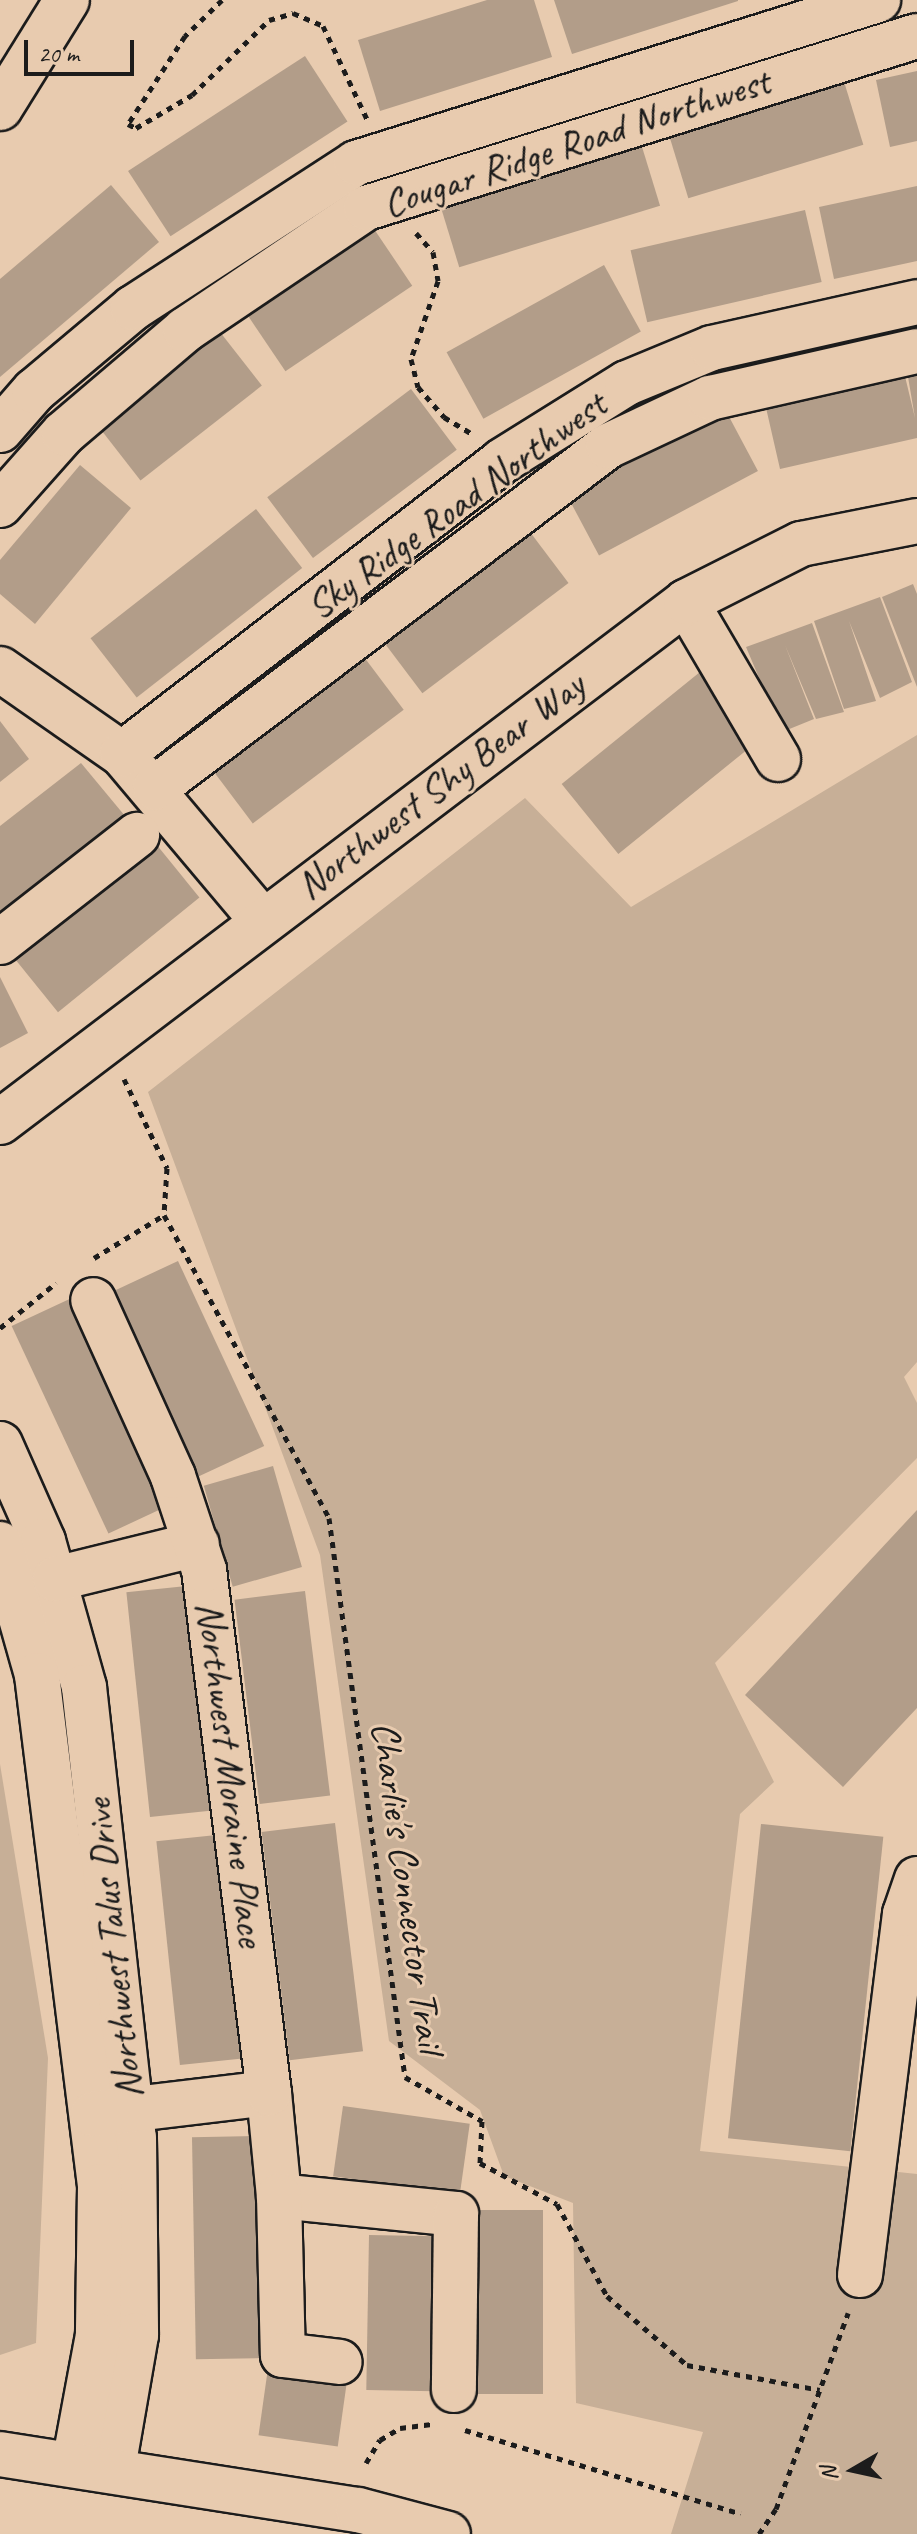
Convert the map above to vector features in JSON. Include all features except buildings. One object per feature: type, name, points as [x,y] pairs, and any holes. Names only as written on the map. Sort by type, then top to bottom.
[{"type":"street","points":[[0,108],[67,0]]},
{"type":"street","name":"Cougar Ridge Road Northwest","points":[[0,505],[64,433],[185,330],[387,175],[878,0]]},
{"type":"street","name":"Cougar Ridge Road Northwest","points":[[0,430],[34,391],[133,308],[306,193],[387,175],[917,36]]},
{"type":"street","name":"Sky Ridge Road Northwest","points":[[122,754],[502,461],[675,361],[917,302]]},
{"type":"street","name":"Sky Ridge Road Northwest","points":[[155,788],[608,446],[710,398],[917,351]]},
{"type":"street","name":"Northwest Shy Bear Way","points":[[0,1122],[107,1045],[262,920],[686,602],[801,544],[917,521]]},
{"type":"street","points":[[686,602],[778,759]]},
{"type":"street","points":[[0,669],[122,754],[155,788],[262,920]]},
{"type":"street","points":[[0,942],[137,835]]},
{"type":"street","name":"Northwest Moraine Place","points":[[93,1300],[197,1544],[229,1729],[269,2093],[279,2196],[283,2355],[340,2362]]},
{"type":"street","name":"Northwest Talus Drive","points":[[0,1444],[55,1579],[84,1687],[112,2113]]},
{"type":"street","name":"Northwest Talus Drive","points":[[0,1544],[37,1675],[112,2113],[140,2251],[136,2335],[93,2466]]},
{"type":"street","points":[[55,1579],[197,1544]]},
{"type":"street","points":[[860,2275],[905,1914],[917,1879]]},
{"type":"street","points":[[112,2113],[269,2093]]},
{"type":"street","points":[[279,2196],[456,2214],[448,2413]]},
{"type":"street","points":[[0,2454],[93,2466],[358,2510],[448,2534]]},
{"type":"path","points":[[222,0],[185,36],[128,124],[136,128],[192,95],[269,20],[293,13],[323,26],[387,175],[433,252],[438,281],[411,359],[418,387],[444,417],[502,461]]},
{"type":"path","name":"Charlie's Connector Trail","points":[[107,1045],[167,1168],[164,1215],[329,1518],[405,2077],[482,2121],[480,2163],[557,2204],[607,2296],[687,2365],[820,2390]]},
{"type":"path","points":[[759,2534],[776,2509],[860,2275]]},
{"type":"path","points":[[366,2463],[380,2440],[400,2428],[448,2413],[741,2514]]},
{"type":"shaded area","points":[[917,735],[917,1362],[904,1377],[917,1403],[917,1458],[715,1663],[774,1782],[740,1814],[700,2151],[917,2174],[917,2534],[671,2534],[703,2432],[576,2403],[573,2203],[504,2176],[480,2110],[389,2041],[320,1555],[148,1092],[525,798],[631,907]]},
{"type":"shaded area","points":[[0,1764],[48,2058],[36,2343],[0,2355]]}]
